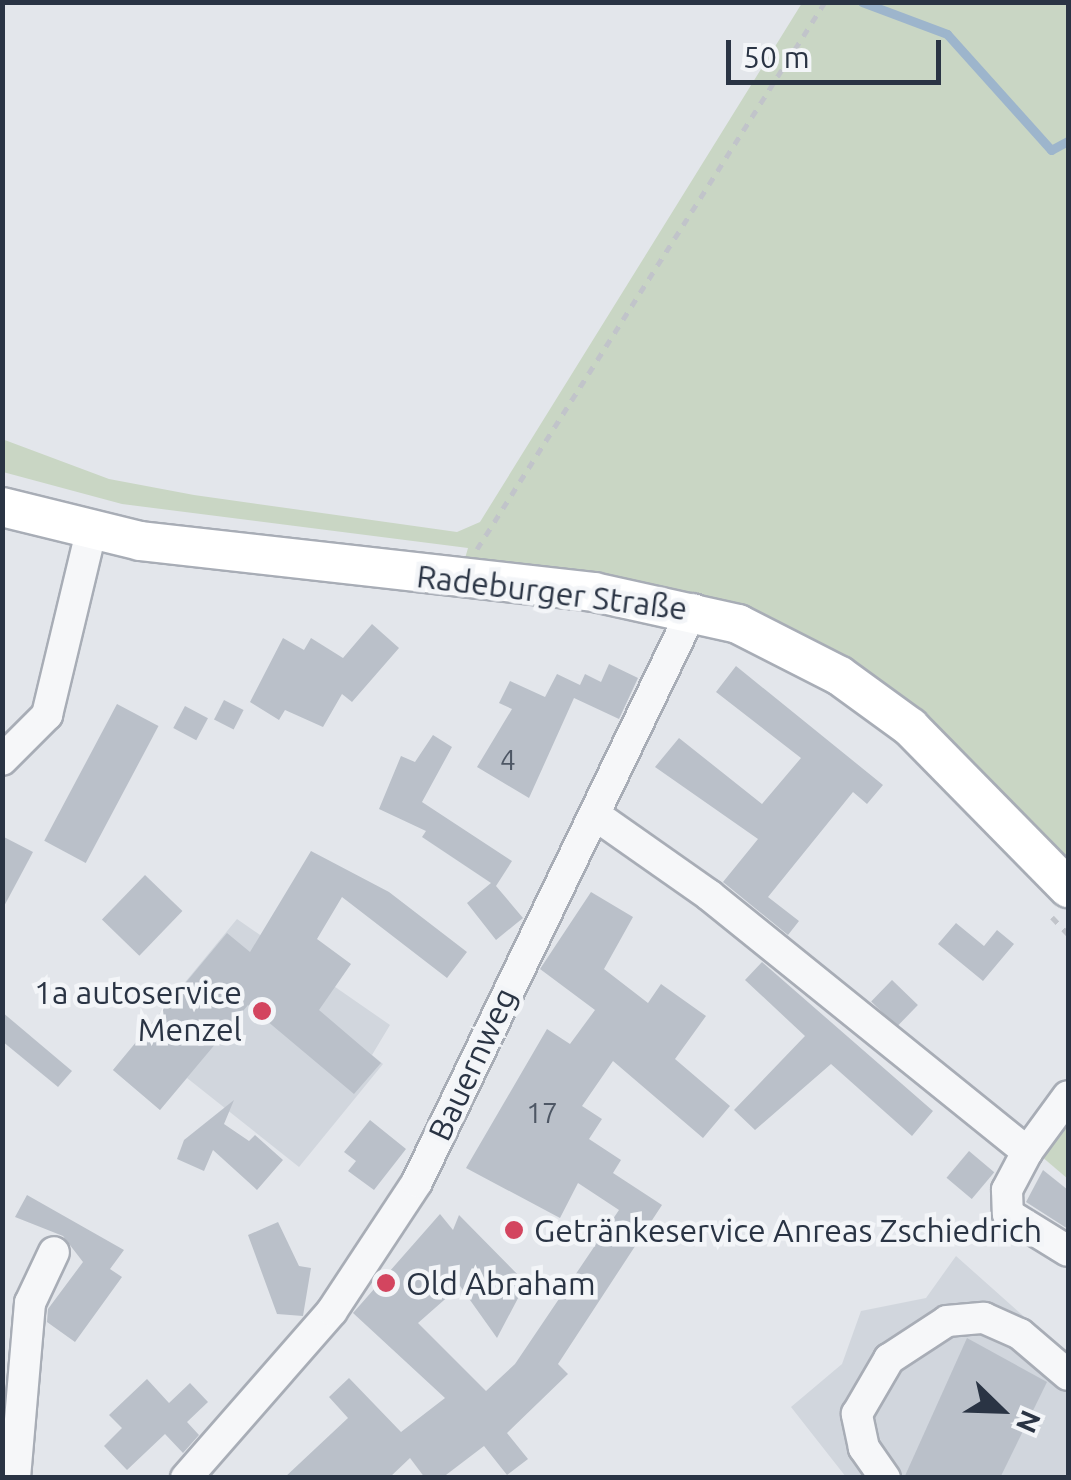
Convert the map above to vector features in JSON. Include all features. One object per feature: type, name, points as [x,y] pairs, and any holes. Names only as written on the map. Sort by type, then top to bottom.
[{"type":"main road","name":"Radeburger Straße","points":[[2,507],[91,532],[693,609],[840,676],[910,727],[1053,896]]},
{"type":"street","points":[[2,760],[47,715],[91,532]]},
{"type":"street","name":"Bauernweg","points":[[186,1478],[332,1310],[417,1182],[598,818],[693,609]]},
{"type":"street","points":[[598,818],[709,895],[1028,1152]]},
{"type":"street","points":[[1068,1096],[1028,1152],[1007,1190],[1008,1214],[1068,1251]]},
{"type":"street","points":[[15,1478],[30,1303],[54,1252]]},
{"type":"street","points":[[885,1478],[864,1448],[857,1414],[889,1359],[947,1321],[984,1318],[1020,1334],[1068,1375]]},
{"type":"path","points":[[466,580],[494,515],[647,270],[826,2]]},
{"type":"path","points":[[1053,896],[1068,934]]},
{"type":"shaded area","points":[[237,919],[390,1025],[372,1055],[383,1064],[299,1167],[187,1078],[160,1110],[113,1070]]},
{"type":"shaded area","points":[[956,1256],[1068,1356],[1068,1477],[846,1477],[791,1407],[842,1364],[861,1311],[926,1298]]},
{"type":"green space","points":[[802,3],[1068,3],[1068,866],[843,658],[693,593],[464,562],[468,548],[122,504],[3,472],[2,439],[109,479],[194,495],[457,532],[480,522]]},
{"type":"green space","points":[[1068,1114],[1068,1179],[1041,1156]]},
{"type":"building","points":[[372,624],[399,648],[352,702],[342,694],[323,727],[285,710],[279,720],[250,702],[283,638],[304,650],[311,638],[343,658]]},
{"type":"building","points":[[609,664],[638,678],[619,719],[574,698],[529,798],[477,767],[512,709],[499,703],[510,681],[545,697],[557,674],[580,685],[585,674],[601,682]]},
{"type":"building","points":[[736,666],[883,785],[867,804],[853,792],[768,897],[799,921],[788,935],[723,882],[758,839],[655,767],[679,738],[762,804],[801,758],[716,692]]},
{"type":"building","points":[[224,700],[244,710],[234,730],[214,720]]},
{"type":"building","points":[[117,704],[158,726],[86,863],[44,841]]},
{"type":"building","points":[[185,706],[208,718],[196,740],[173,728]]},
{"type":"building","points":[[433,735],[452,747],[422,802],[512,861],[496,886],[523,918],[496,940],[467,903],[491,883],[422,837],[426,831],[379,809],[401,756],[415,762]]},
{"type":"building","points":[[2,836],[33,852],[2,910]]},
{"type":"building","points":[[311,851],[389,892],[467,952],[447,978],[342,897],[317,939],[351,964],[319,1010],[381,1063],[354,1094],[248,1005],[160,1110],[113,1070],[227,933],[250,952]]},
{"type":"building","points":[[145,875],[182,911],[139,956],[102,920]]},
{"type":"building","points":[[591,892],[633,917],[604,969],[648,1003],[661,984],[706,1016],[675,1059],[730,1106],[703,1138],[613,1061],[582,1106],[602,1119],[589,1139],[621,1160],[613,1173],[662,1205],[558,1364],[568,1374],[507,1433],[528,1459],[507,1475],[484,1446],[442,1478],[425,1478],[410,1458],[389,1478],[284,1478],[348,1418],[329,1397],[349,1378],[401,1432],[445,1398],[353,1313],[440,1214],[453,1230],[459,1215],[526,1283],[497,1338],[460,1286],[418,1323],[486,1391],[515,1364],[619,1210],[578,1183],[560,1218],[466,1168],[547,1029],[570,1044],[595,1010],[540,969]]},
{"type":"building","points":[[956,923],[984,946],[997,930],[1014,944],[983,981],[938,944]]},
{"type":"building","points":[[762,962],[933,1111],[912,1136],[831,1064],[755,1130],[734,1110],[805,1036],[745,980]]},
{"type":"building","points":[[892,980],[918,1005],[897,1027],[871,1002]]},
{"type":"building","points":[[2,1012],[72,1071],[58,1087],[2,1041]]},
{"type":"building","points":[[234,1100],[224,1124],[249,1141],[255,1135],[283,1160],[257,1190],[213,1150],[204,1171],[177,1159],[184,1140]]},
{"type":"building","points":[[370,1120],[406,1149],[374,1190],[348,1171],[356,1161],[344,1152]]},
{"type":"building","points":[[969,1151],[994,1172],[972,1199],[947,1178]]},
{"type":"building","points":[[1043,1170],[1068,1190],[1068,1229],[1026,1202]]},
{"type":"building","points":[[27,1195],[124,1250],[110,1269],[122,1277],[75,1342],[47,1322],[48,1309],[83,1262],[63,1236],[15,1217]]},
{"type":"building","points":[[278,1222],[299,1266],[311,1268],[303,1316],[277,1314],[248,1235]]},
{"type":"building","points":[[967,1338],[1047,1382],[1000,1478],[904,1478]]},
{"type":"building","points":[[147,1379],[169,1403],[190,1383],[208,1402],[187,1422],[199,1435],[183,1453],[165,1434],[127,1470],[104,1446],[122,1428],[109,1415]]},
{"type":"waterway","points":[[862,2],[947,34],[1051,150],[1068,141]]},
{"type":"place","name":"1a autoservice Menzel","points":[[262,1011]]},
{"type":"place","name":"Getränkeservice Anreas Zschiedrich","points":[[514,1230]]},
{"type":"place","name":"Old Abraham","points":[[386,1283]]}]
